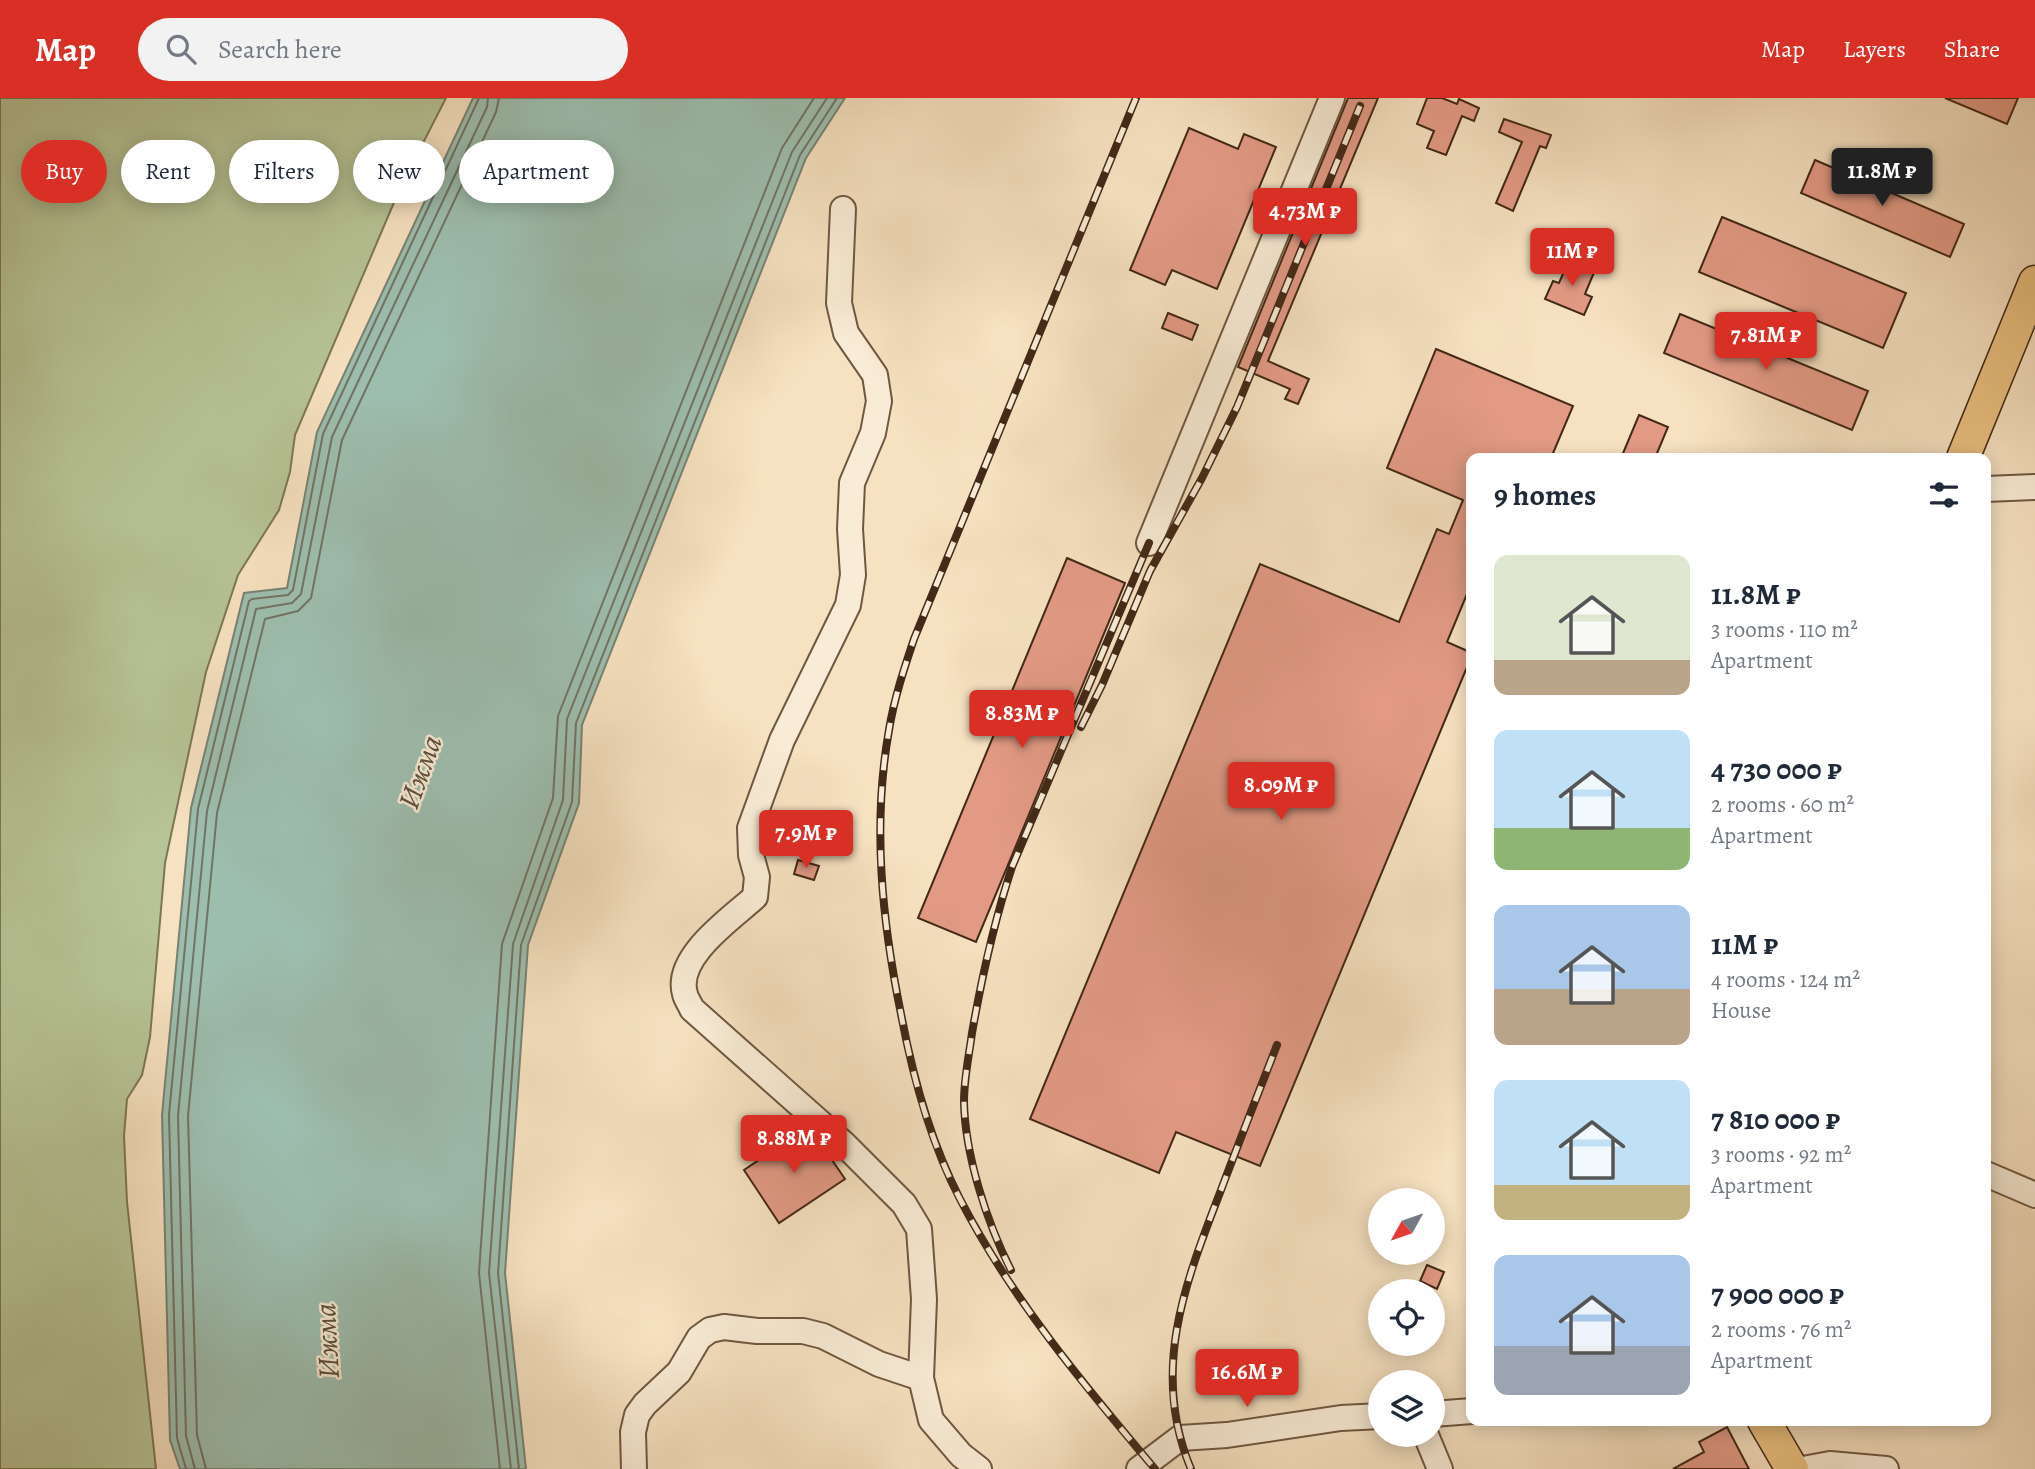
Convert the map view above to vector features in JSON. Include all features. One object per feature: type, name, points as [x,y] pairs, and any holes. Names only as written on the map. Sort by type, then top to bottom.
[{"type":"main road","points":[[1965,453],[2035,282]]},
{"type":"main road","points":[[1767,1426],[1791,1469]]},
{"type":"street","points":[[1149,543],[1332,98]]},
{"type":"street","points":[[843,209],[839,303],[846,333],[875,375],[879,401],[873,433],[852,483],[850,529],[853,575],[848,605],[782,740],[750,828],[751,855],[757,877],[755,897],[695,953],[684,980],[685,994],[692,1009],[845,1144],[904,1203],[919,1229],[924,1299],[921,1378],[931,1420],[961,1455],[979,1469]]},
{"type":"street","points":[[1991,489],[2035,487]]},
{"type":"street","points":[[1991,1176],[2035,1195]]},
{"type":"street","points":[[634,1469],[633,1432],[637,1415],[679,1372],[699,1338],[710,1330],[724,1327],[757,1331],[803,1331],[823,1336],[879,1364],[921,1378]]},
{"type":"street","points":[[1445,1413],[1466,1411]]},
{"type":"street","points":[[1139,1469],[1180,1438],[1227,1435],[1341,1418],[1368,1417]]},
{"type":"street","points":[[1431,1447],[1440,1469]]},
{"type":"street","points":[[1802,1469],[1830,1464],[1886,1469]]},
{"type":"green space","points":[[0,98],[446,98],[425,140],[353,140],[353,203],[394,203],[295,435],[290,472],[279,510],[238,575],[206,672],[165,863],[150,1037],[142,1075],[127,1099],[124,1136],[127,1202],[156,1469],[0,1469]]},
{"type":"water","name":"Ижма","points":[[473,98],[845,98],[806,158],[582,725],[579,803],[528,945],[505,1273],[526,1469],[180,1469],[170,1440],[162,1115],[191,808],[244,593],[287,588],[317,432],[424,203],[445,203],[445,158]]},
{"type":"building","points":[[1348,98],[1378,98],[1268,361],[1309,379],[1298,404],[1285,399],[1290,389],[1238,367]]},
{"type":"building","points":[[1427,98],[1442,98],[1457,104],[1459,99],[1479,108],[1474,121],[1462,116],[1446,155],[1427,148],[1434,131],[1417,124]]},
{"type":"building","points":[[1945,98],[2018,98],[2007,124]]},
{"type":"building","points":[[1504,119],[1551,135],[1546,148],[1540,146],[1513,211],[1496,203],[1522,142],[1499,132]]},
{"type":"building","points":[[1189,128],[1238,149],[1244,134],[1276,147],[1217,289],[1172,270],[1165,285],[1130,270]]},
{"type":"building","points":[[1815,160],[1964,224],[1950,257],[1801,193]]},
{"type":"building","points":[[1722,217],[1906,293],[1883,348],[1699,272]]},
{"type":"building","points":[[1569,260],[1595,270],[1585,294],[1592,297],[1584,315],[1545,299],[1553,281],[1559,283]]},
{"type":"building","points":[[1168,313],[1198,325],[1192,340],[1162,328]]},
{"type":"building","points":[[1680,314],[1868,391],[1852,430],[1664,353]]},
{"type":"building","points":[[1436,349],[1573,406],[1553,453],[1466,453],[1466,596],[1447,642],[1466,650],[1466,669],[1260,1166],[1176,1132],[1159,1173],[1030,1119],[1260,564],[1399,622],[1437,529],[1449,534],[1463,500],[1387,468]]},
{"type":"building","points":[[1639,415],[1668,427],[1657,453],[1623,453]]},
{"type":"building","points":[[1067,558],[1125,583],[976,942],[918,918]]},
{"type":"building","points":[[798,860],[819,866],[814,880],[794,874]]},
{"type":"building","points":[[805,1129],[821,1144],[845,1179],[779,1223],[744,1170]]},
{"type":"building","points":[[1427,1265],[1444,1272],[1441,1279],[1421,1279]]},
{"type":"building","points":[[1727,1427],[1749,1469],[1673,1469],[1704,1452],[1699,1442]]},
{"type":"railway","points":[[1136,98],[914,639],[896,695],[889,730],[880,837],[884,908],[894,979],[917,1085],[949,1177],[980,1236],[1025,1306],[1155,1469]]},
{"type":"railway","points":[[1081,727],[1102,685],[1150,571],[1202,478],[1237,407],[1360,106]]},
{"type":"railway","points":[[1011,1270],[979,1188],[968,1144],[964,1102],[972,1033],[984,970],[1012,867],[1149,543]]},
{"type":"railway","points":[[1191,1469],[1179,1433],[1173,1397],[1177,1328],[1195,1259],[1277,1045]]}]
